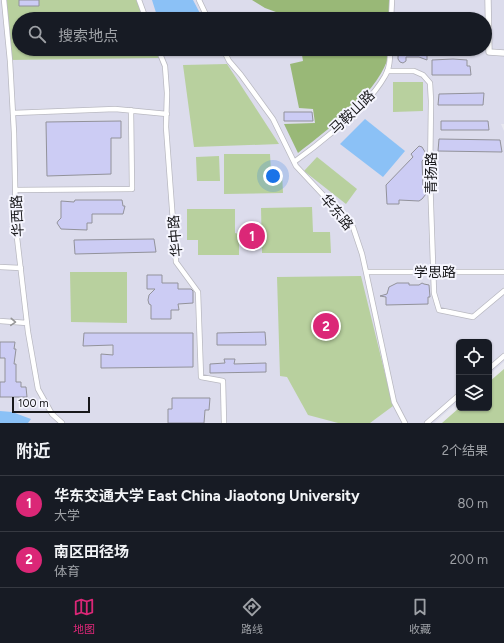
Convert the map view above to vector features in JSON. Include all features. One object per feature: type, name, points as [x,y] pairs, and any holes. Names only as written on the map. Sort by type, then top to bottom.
[{"type":"street","name":"华西路","points":[[4,0],[13,113],[16,229],[27,323],[38,389],[52,414],[62,423]]},
{"type":"street","points":[[139,0],[143,12]]},
{"type":"street","points":[[199,0],[205,12]]},
{"type":"street","points":[[391,12],[392,0]]},
{"type":"street","points":[[488,0],[488,12]]},
{"type":"street","points":[[492,52],[504,52]]},
{"type":"street","name":"华中路","points":[[161,56],[165,66],[167,93],[166,127],[176,262],[198,292],[201,377],[223,381],[224,423]]},
{"type":"street","name":"华东路","points":[[226,56],[273,119],[296,166],[353,226],[362,254],[394,402],[405,423]]},
{"type":"street","name":"马鞍山路","points":[[294,162],[312,149],[358,110],[374,92],[386,75],[390,56]]},
{"type":"street","name":"青扬路","points":[[387,71],[414,71],[423,74],[430,83],[430,177],[433,272],[434,293],[439,310],[473,317],[504,291]]},
{"type":"street","points":[[13,113],[115,109],[167,114]]},
{"type":"street","points":[[16,190],[132,189],[131,110]]},
{"type":"street","points":[[0,267],[21,268]]},
{"type":"street","name":"学思路","points":[[366,272],[504,272]]},
{"type":"street","points":[[0,321],[27,323]]},
{"type":"street","points":[[492,366],[504,356]]},
{"type":"street","points":[[427,423],[456,398]]},
{"type":"shaded area","points":[[0,0],[504,0],[504,124],[501,124],[504,131],[504,362],[492,372],[492,339],[456,339],[456,404],[434,423],[0,423]]},
{"type":"green space","points":[[5,0],[137,0],[141,12],[12,12],[12,56],[158,56],[159,58],[10,60]]},
{"type":"green space","points":[[252,0],[389,0],[389,12],[276,12],[265,8]]},
{"type":"green space","points":[[302,56],[388,56],[381,74],[361,99],[348,112],[298,153],[284,124],[315,123],[313,109],[299,108],[290,64],[303,61]]},
{"type":"green space","points":[[227,64],[279,144],[194,147],[183,65]]},
{"type":"green space","points":[[393,82],[423,82],[423,111],[393,112]]},
{"type":"green space","points":[[224,154],[270,154],[271,171],[282,172],[283,193],[224,194]]},
{"type":"green space","points":[[219,156],[220,181],[197,181],[196,157]]},
{"type":"green space","points":[[317,157],[357,189],[346,204],[304,171]]},
{"type":"green space","points":[[312,207],[313,232],[330,232],[331,253],[262,253],[261,208]]},
{"type":"green space","points":[[187,209],[235,209],[235,233],[239,234],[239,255],[198,255],[198,240],[187,240]]},
{"type":"green space","points":[[70,272],[127,272],[127,323],[71,322]]},
{"type":"green space","points":[[361,276],[393,406],[370,423],[338,423],[308,415],[287,377],[280,376],[277,277]]},
{"type":"green space","points":[[504,369],[504,423],[442,423],[456,411],[492,411],[492,379]]},
{"type":"water","points":[[152,0],[193,0],[199,12],[156,12]]},
{"type":"water","points":[[365,119],[405,151],[383,177],[340,144]]},
{"type":"water","points":[[0,411],[12,412],[31,419],[28,423],[0,423]]},
{"type":"building","points":[[19,0],[39,0],[39,6],[19,6]]},
{"type":"building","points":[[398,56],[427,56],[427,60],[419,57],[406,57],[406,61],[403,63],[398,59]]},
{"type":"building","points":[[432,60],[467,60],[467,66],[470,66],[471,75],[432,75]]},
{"type":"building","points":[[484,93],[483,105],[438,105],[439,94]]},
{"type":"building","points":[[284,112],[312,112],[313,121],[284,121]]},
{"type":"building","points":[[121,121],[121,138],[111,138],[111,174],[47,176],[46,122]]},
{"type":"building","points":[[441,121],[488,121],[489,130],[441,130]]},
{"type":"building","points":[[439,139],[500,140],[502,152],[438,151]]},
{"type":"building","points":[[419,146],[422,147],[425,152],[424,159],[422,161],[423,185],[426,194],[419,201],[399,200],[399,204],[387,204],[386,185],[413,157],[411,154]]},
{"type":"building","points":[[75,200],[122,200],[123,206],[125,206],[123,214],[92,214],[92,223],[87,223],[87,230],[61,229],[57,223],[61,218],[61,201],[74,202]]},
{"type":"building","points":[[154,239],[156,252],[75,254],[74,240]]},
{"type":"building","points":[[147,275],[162,275],[162,283],[178,283],[178,289],[191,289],[193,291],[193,303],[178,304],[179,310],[171,310],[171,319],[151,319],[151,305],[149,304],[148,300],[149,295],[155,289],[147,289]]},
{"type":"building","points":[[397,283],[419,285],[422,283],[429,285],[430,297],[428,297],[428,304],[386,305],[386,297],[380,296],[387,294],[389,287]]},
{"type":"building","points":[[265,332],[266,345],[217,345],[217,333]]},
{"type":"building","points":[[84,333],[193,333],[193,367],[101,368],[101,354],[113,355],[113,345],[83,346]]},
{"type":"building","points":[[0,342],[15,342],[14,349],[16,349],[14,364],[16,364],[16,382],[21,382],[21,387],[26,387],[27,397],[0,397],[0,382],[5,382],[5,358],[0,358]]},
{"type":"building","points":[[224,359],[235,359],[234,364],[266,363],[266,372],[210,373],[210,364],[225,363]]},
{"type":"building","points":[[172,398],[210,398],[209,410],[205,410],[204,423],[168,423],[168,409],[172,409]]},
{"type":"place","name":"华东交通大学 East China Jiaotong University","points":[[252,236]]},
{"type":"place","name":"南区田径场","points":[[326,326]]}]
